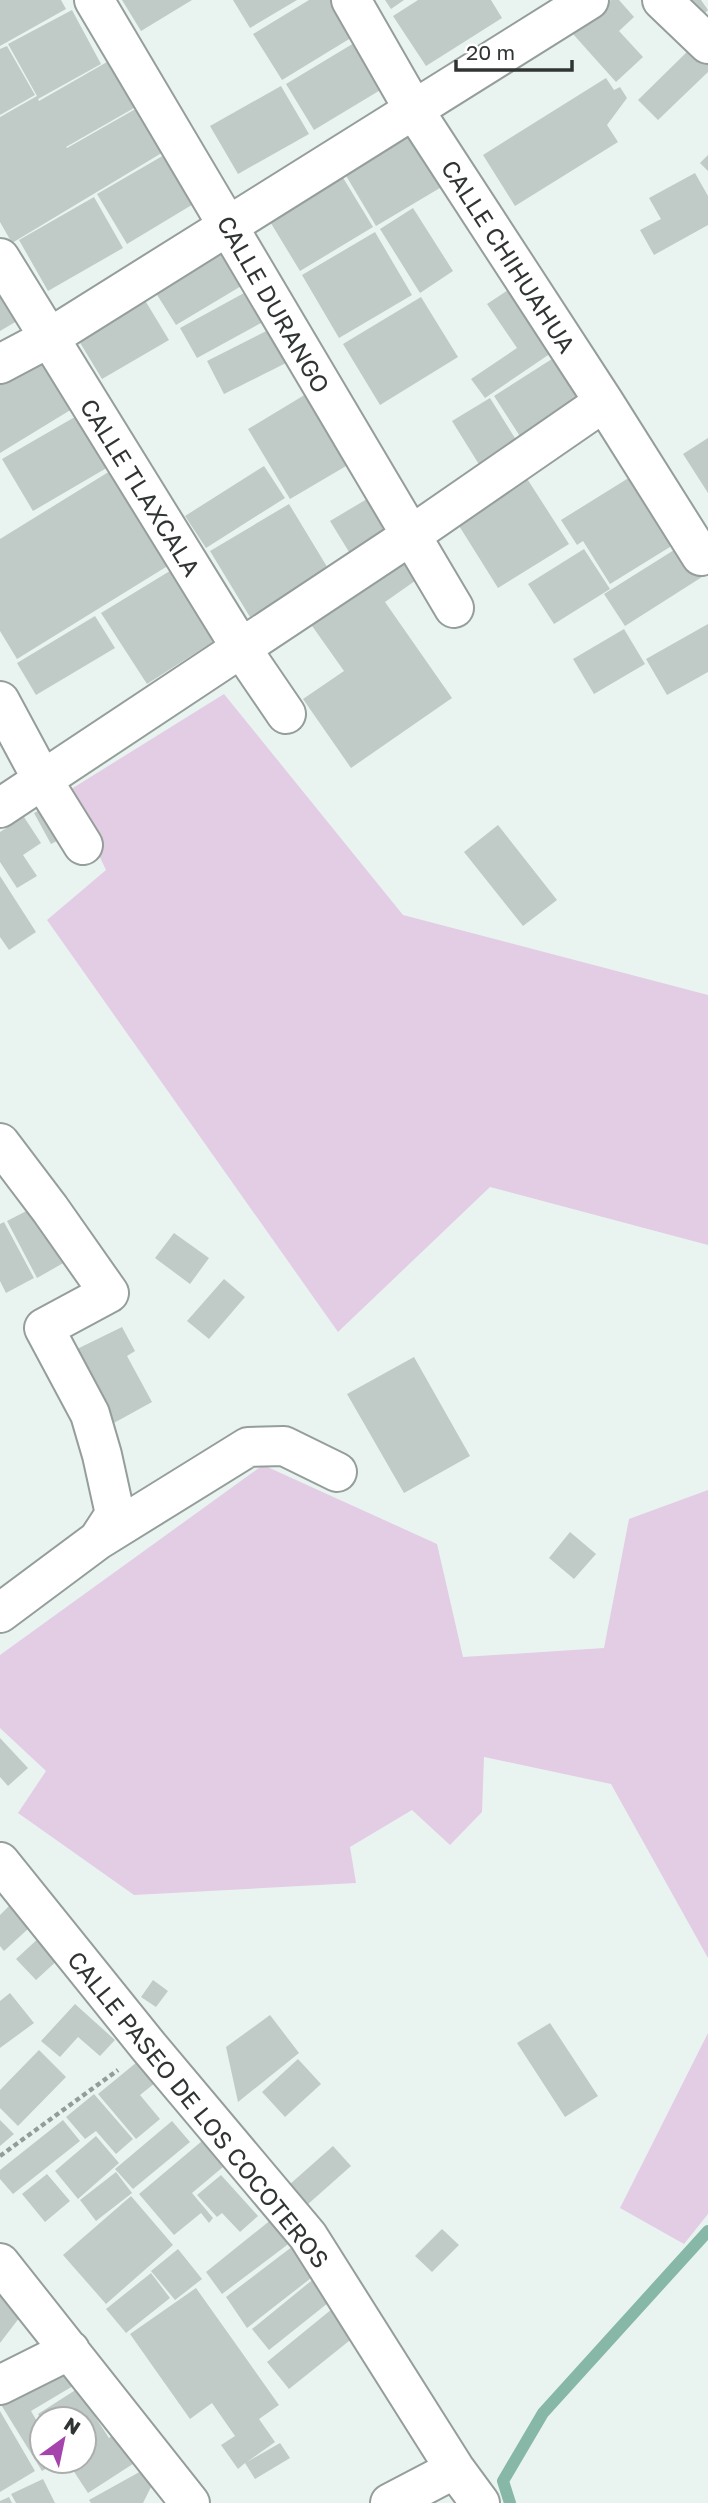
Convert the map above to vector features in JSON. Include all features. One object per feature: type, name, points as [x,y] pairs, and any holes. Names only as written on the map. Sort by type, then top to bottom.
[{"type":"street","name":"CALLE DURANGO","points":[[94,0],[454,608]]},
{"type":"street","name":"CALLE CHIHUAHUA","points":[[351,0],[414,110],[701,556]]},
{"type":"street","points":[[0,365],[49,338],[589,0]]},
{"type":"street","points":[[662,0],[708,44]]},
{"type":"street","name":"CALLE TLAXCALA","points":[[0,258],[241,648],[286,714]]},
{"type":"street","points":[[0,808],[410,536],[604,402]]},
{"type":"street","points":[[0,701],[42,779],[83,845]]},
{"type":"street","points":[[0,1143],[51,1209],[109,1293],[44,1328],[90,1414],[102,1455],[115,1514],[98,1540]]},
{"type":"street","points":[[0,1613],[98,1540],[248,1447],[284,1446],[337,1472]]},
{"type":"street","name":"CALLE PASEO DE LOS COCOTEROS","points":[[0,1862],[149,2047],[308,2236],[455,2469],[480,2503]]},
{"type":"street","points":[[0,2263],[190,2503]]},
{"type":"street","points":[[0,2385],[70,2350]]},
{"type":"street","points":[[390,2503],[455,2469]]},
{"type":"path","points":[[0,2157],[149,2047]]},
{"type":"shaded area","points":[[224,694],[403,915],[708,995],[708,1245],[490,1187],[338,1332],[47,920],[106,870],[68,791]]},
{"type":"shaded area","points":[[263,1465],[437,1544],[463,1657],[604,1648],[629,1519],[708,1490],[708,1958],[611,1784],[484,1757],[482,1812],[450,1845],[412,1810],[350,1847],[356,1883],[134,1895],[18,1813],[46,1771],[0,1728],[0,1655]]},
{"type":"shaded area","points":[[708,2033],[708,2214],[684,2244],[620,2208]]},
{"type":"building","points":[[0,0],[61,0],[66,9],[0,46]]},
{"type":"building","points":[[122,0],[192,0],[141,31]]},
{"type":"building","points":[[233,0],[297,0],[250,28]]},
{"type":"building","points":[[309,0],[339,0],[359,33],[282,80],[253,34]]},
{"type":"building","points":[[385,0],[404,0],[391,9]]},
{"type":"building","points":[[418,0],[491,0],[502,18],[426,66],[393,16]]},
{"type":"building","points":[[611,0],[619,0],[634,17],[619,31],[643,57],[616,82],[573,34]]},
{"type":"building","points":[[680,0],[701,0],[708,10],[699,19]]},
{"type":"building","points":[[72,10],[101,64],[38,99],[39,101],[107,62],[134,108],[66,147],[139,107],[165,151],[12,243],[0,222],[0,117],[37,96],[8,44]]},
{"type":"building","points":[[364,37],[392,83],[314,130],[286,84]]},
{"type":"building","points":[[7,46],[35,95],[0,115],[0,49]]},
{"type":"building","points":[[693,46],[708,61],[708,72],[658,120],[638,100]]},
{"type":"building","points":[[606,78],[614,90],[620,87],[627,98],[607,125],[618,142],[515,206],[483,155]]},
{"type":"building","points":[[281,86],[309,134],[238,174],[210,126]]},
{"type":"building","points":[[419,130],[450,182],[376,226],[345,174]]},
{"type":"building","points":[[171,151],[200,200],[127,244],[97,194]]},
{"type":"building","points":[[708,155],[708,171],[700,163]]},
{"type":"building","points":[[695,173],[708,196],[708,225],[654,255],[640,230],[661,219],[649,198]]},
{"type":"building","points":[[342,176],[373,227],[300,271],[269,220]]},
{"type":"building","points":[[94,197],[123,248],[48,291],[19,240]]},
{"type":"building","points":[[413,208],[453,271],[420,293],[380,229]]},
{"type":"building","points":[[375,232],[412,295],[339,338],[302,275]]},
{"type":"building","points":[[231,244],[253,279],[176,325],[154,290]]},
{"type":"building","points":[[520,282],[563,345],[485,398],[471,379],[517,348],[487,304]]},
{"type":"building","points":[[255,287],[272,317],[197,358],[180,328]]},
{"type":"building","points":[[0,293],[17,321],[0,331]]},
{"type":"building","points":[[143,297],[169,340],[102,379],[76,336]]},
{"type":"building","points":[[421,297],[458,357],[380,405],[343,344]]},
{"type":"building","points":[[278,325],[294,359],[224,394],[207,361]]},
{"type":"building","points":[[566,350],[597,397],[525,444],[494,396]]},
{"type":"building","points":[[47,355],[77,406],[0,453],[0,384]]},
{"type":"building","points":[[316,388],[358,459],[290,499],[248,429]]},
{"type":"building","points":[[490,398],[518,443],[480,466],[452,421]]},
{"type":"building","points":[[80,414],[110,466],[33,511],[2,459]]},
{"type":"building","points":[[708,438],[708,493],[683,454]]},
{"type":"building","points":[[264,466],[285,498],[206,548],[185,516]]},
{"type":"building","points":[[115,468],[174,562],[17,659],[0,631],[0,539]]},
{"type":"building","points":[[635,474],[678,542],[610,584],[583,541],[577,545],[561,520]]},
{"type":"building","points":[[526,477],[569,544],[498,588],[456,521]]},
{"type":"building","points":[[377,493],[400,532],[354,560],[330,521]]},
{"type":"building","points":[[289,504],[329,570],[250,617],[210,551]]},
{"type":"building","points":[[682,545],[702,577],[625,626],[604,594]]},
{"type":"building","points":[[584,549],[610,589],[554,624],[528,584]]},
{"type":"building","points":[[408,556],[422,576],[385,602],[452,698],[351,768],[303,699],[344,671],[310,623]]},
{"type":"building","points":[[178,566],[222,636],[147,684],[101,613]]},
{"type":"building","points":[[95,616],[115,648],[36,695],[17,663]]},
{"type":"building","points":[[708,624],[708,672],[667,695],[646,659]]},
{"type":"building","points":[[624,629],[645,664],[594,694],[573,659]]},
{"type":"building","points":[[50,805],[67,836],[51,844],[34,813]]},
{"type":"building","points":[[24,817],[41,843],[23,855],[37,876],[17,888],[0,862],[0,832]]},
{"type":"building","points":[[498,825],[557,900],[523,926],[464,852]]},
{"type":"building","points":[[0,876],[36,932],[9,950],[0,937]]},
{"type":"building","points":[[34,1207],[65,1262],[37,1278],[7,1221]]},
{"type":"building","points":[[4,1222],[34,1278],[6,1293],[0,1281],[0,1224]]},
{"type":"building","points":[[174,1233],[209,1258],[190,1284],[155,1258]]},
{"type":"building","points":[[224,1279],[245,1297],[209,1339],[187,1321]]},
{"type":"building","points":[[122,1327],[135,1351],[127,1356],[152,1402],[112,1424],[73,1351]]},
{"type":"building","points":[[414,1357],[470,1456],[404,1493],[347,1394]]},
{"type":"building","points":[[570,1532],[596,1554],[574,1579],[549,1558]]},
{"type":"building","points":[[0,1738],[28,1768],[8,1786],[0,1777]]},
{"type":"building","points":[[9,1906],[29,1928],[4,1951],[0,1946],[0,1915]]},
{"type":"building","points":[[41,1936],[61,1957],[36,1980],[16,1959]]},
{"type":"building","points":[[153,1980],[168,1991],[156,2007],[141,1997]]},
{"type":"building","points":[[10,1993],[34,2023],[0,2048],[0,2001]]},
{"type":"building","points":[[75,2004],[115,2040],[100,2056],[78,2037],[60,2057],[41,2041]]},
{"type":"building","points":[[270,2015],[299,2053],[238,2102],[226,2047]]},
{"type":"building","points":[[550,2023],[598,2096],[565,2117],[517,2043]]},
{"type":"building","points":[[39,2050],[66,2077],[18,2126],[0,2108],[0,2090]]},
{"type":"building","points":[[298,2059],[321,2084],[285,2117],[262,2092]]},
{"type":"building","points":[[137,2062],[155,2083],[140,2095],[160,2119],[136,2139],[98,2094]]},
{"type":"building","points":[[94,2094],[133,2139],[116,2154],[96,2131],[85,2139],[66,2117]]},
{"type":"building","points":[[0,2120],[14,2134],[0,2146]]},
{"type":"building","points":[[63,2120],[80,2141],[13,2194],[0,2179],[0,2170]]},
{"type":"building","points":[[172,2121],[190,2142],[133,2189],[115,2169]]},
{"type":"building","points":[[96,2136],[119,2163],[78,2199],[55,2171]]},
{"type":"building","points":[[202,2141],[223,2167],[192,2193],[213,2218],[209,2223],[201,2213],[174,2235],[139,2194]]},
{"type":"building","points":[[333,2146],[351,2166],[307,2205],[289,2185]]},
{"type":"building","points":[[116,2172],[132,2193],[96,2221],[80,2200]]},
{"type":"building","points":[[47,2174],[70,2201],[45,2222],[22,2194]]},
{"type":"building","points":[[221,2175],[258,2216],[240,2232],[222,2213],[217,2217],[197,2195]]},
{"type":"building","points":[[131,2196],[173,2245],[106,2304],[63,2255]]},
{"type":"building","points":[[272,2219],[291,2242],[222,2294],[206,2272]]},
{"type":"building","points":[[442,2229],[459,2245],[432,2272],[415,2256]]},
{"type":"building","points":[[297,2243],[320,2271],[247,2328],[226,2297]]},
{"type":"building","points":[[178,2249],[202,2279],[175,2300],[151,2271]]},
{"type":"building","points":[[151,2273],[170,2298],[126,2333],[106,2309]]},
{"type":"building","points":[[316,2277],[333,2299],[269,2350],[252,2329]]},
{"type":"building","points":[[0,2283],[26,2309],[0,2343]]},
{"type":"building","points":[[196,2288],[279,2405],[259,2419],[275,2442],[247,2462],[280,2443],[290,2458],[255,2479],[245,2463],[238,2469],[221,2445],[235,2436],[212,2403],[190,2419],[130,2334]]},
{"type":"building","points":[[332,2309],[354,2337],[289,2389],[267,2362]]},
{"type":"building","points":[[66,2363],[78,2383],[41,2405],[28,2405],[28,2448],[0,2403]]},
{"type":"building","points":[[77,2389],[87,2405],[52,2405]]},
{"type":"building","points":[[0,2411],[28,2459],[28,2475],[0,2492]]},
{"type":"building","points":[[98,2421],[109,2438],[120,2430],[139,2460],[88,2493],[76,2475],[98,2475]]},
{"type":"building","points":[[152,2465],[157,2475],[143,2503],[91,2503],[89,2500]]},
{"type":"building","points":[[43,2479],[55,2503],[16,2503],[11,2494]]},
{"type":"building","points":[[9,2497],[12,2503],[0,2503],[0,2501]]},
{"type":"waterway","points":[[510,2503],[503,2481],[543,2413],[708,2231]]}]
